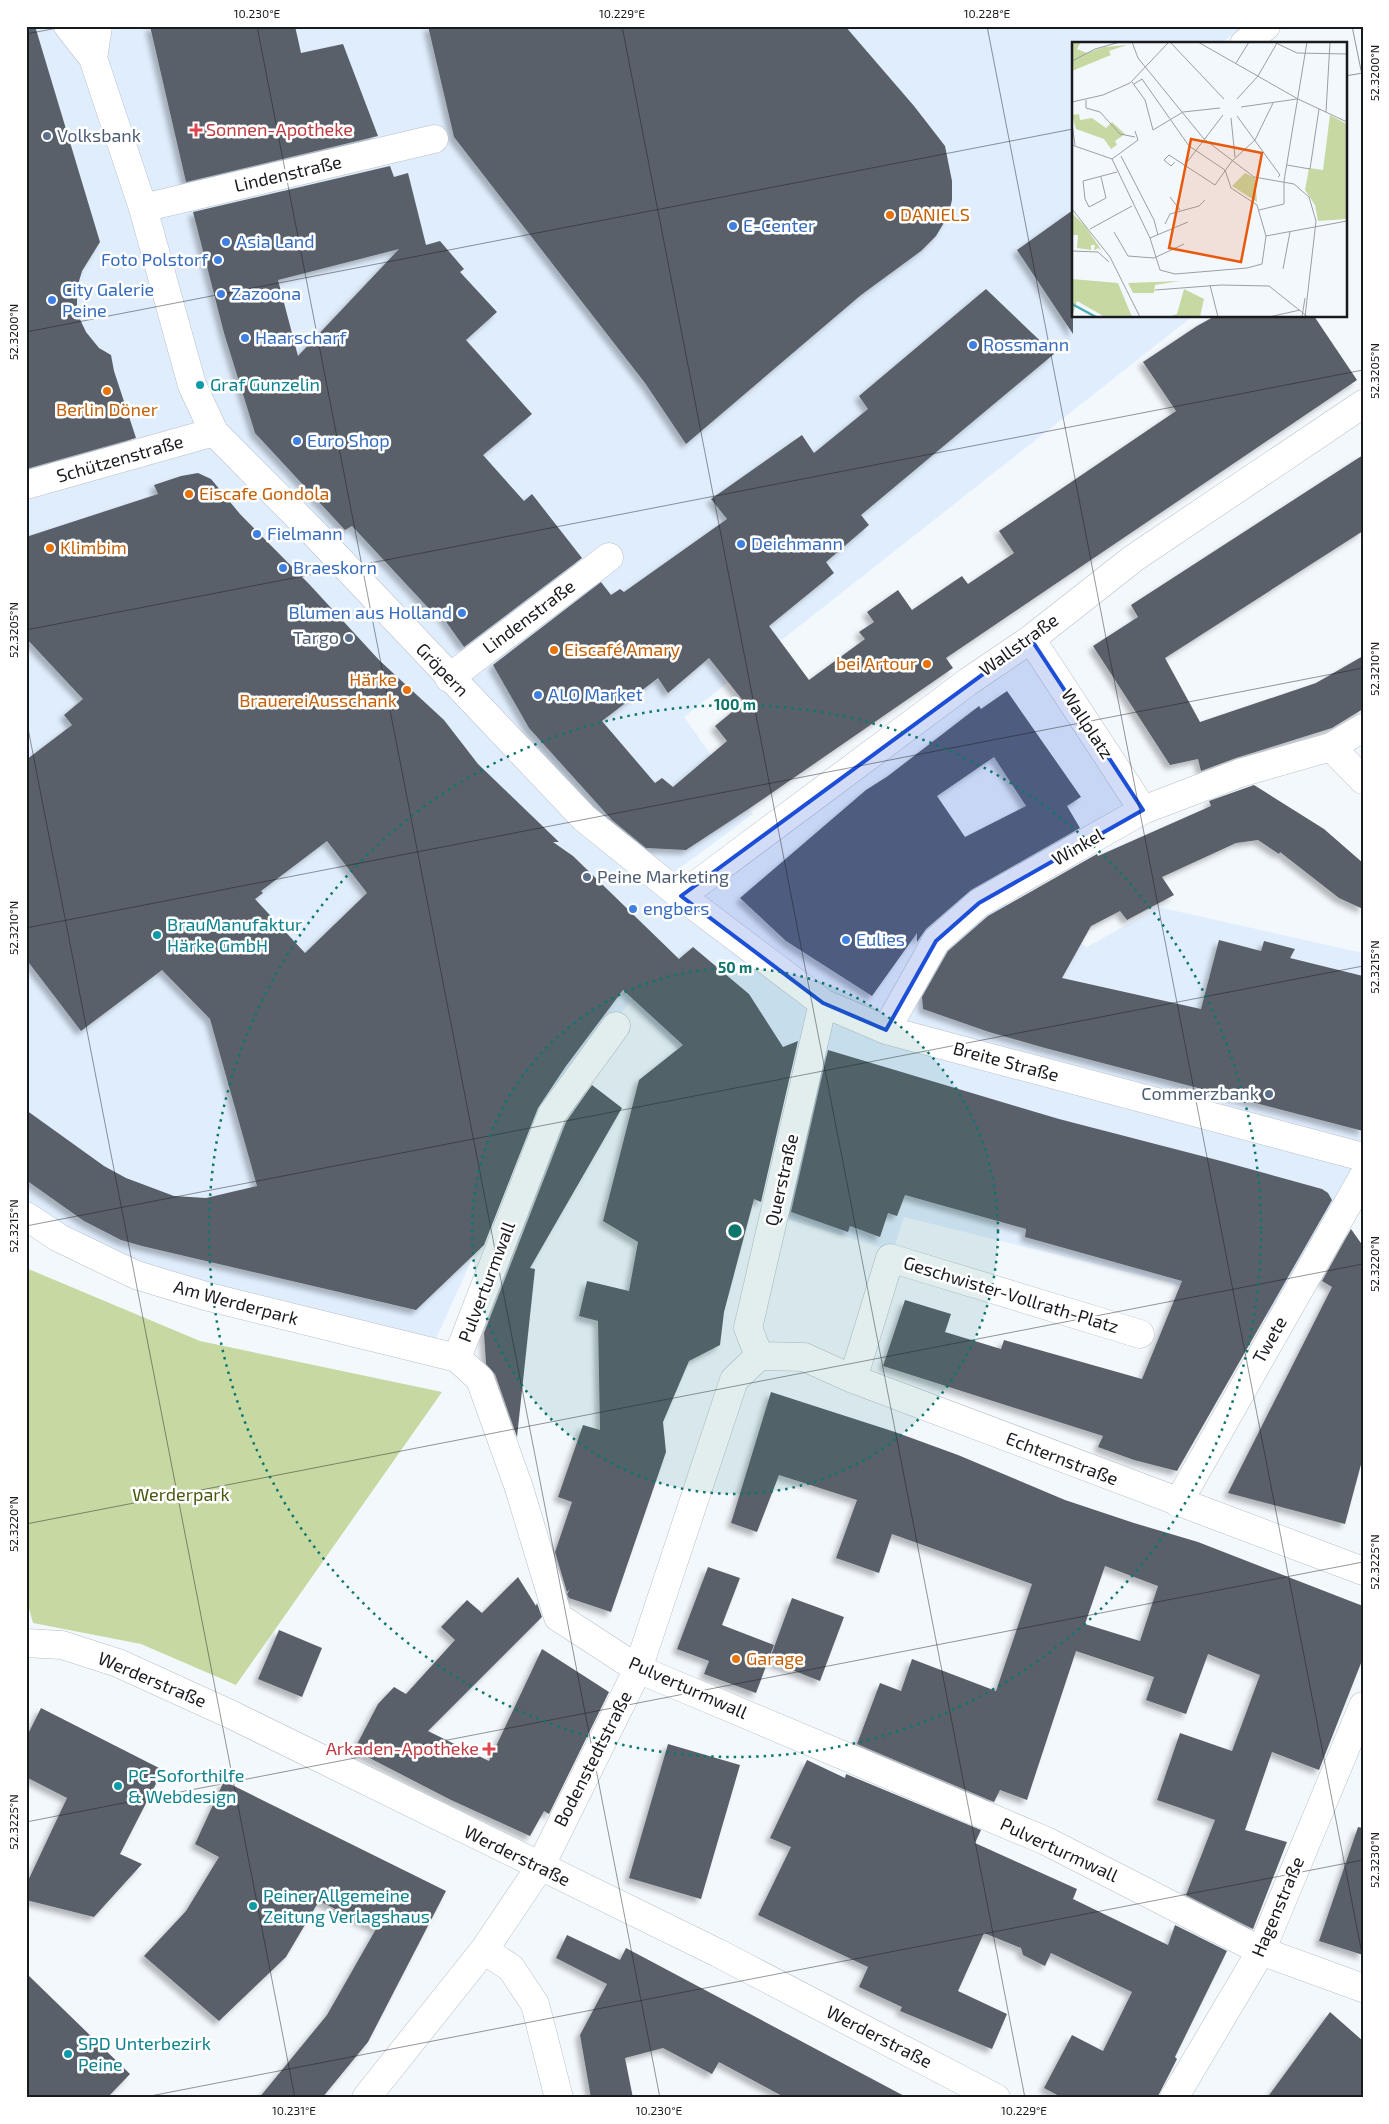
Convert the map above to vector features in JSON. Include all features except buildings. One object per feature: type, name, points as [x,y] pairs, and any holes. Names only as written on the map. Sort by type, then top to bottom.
[{"type":"street","points":[[68,26],[93,58]]},
{"type":"street","points":[[93,58],[98,26]]},
{"type":"street","points":[[1246,42],[1266,26]]},
{"type":"street","name":"Gröpern","points":[[93,58],[143,208],[192,385],[214,432],[314,533],[449,678],[584,818],[681,896]]},
{"type":"street","name":"Lindenstraße","points":[[143,208],[434,139]]},
{"type":"street","name":"Wallstraße","points":[[681,896],[961,687],[1031,639],[1134,558],[1363,404]]},
{"type":"street","name":"Schützenstraße","points":[[26,485],[214,432]]},
{"type":"street","name":"Lindenstraße","points":[[449,678],[610,557]]},
{"type":"street","name":"Wallplatz","points":[[1031,639],[1143,810]]},
{"type":"street","name":"Winkel","points":[[886,1030],[936,941],[979,903],[1143,810],[1240,773],[1331,747],[1363,728]]},
{"type":"street","points":[[1331,747],[1363,780]]},
{"type":"street","name":"Breite Straße","points":[[681,896],[823,1003],[886,1030],[1363,1157]]},
{"type":"street","name":"Querstraße","points":[[759,1356],[748,1328],[823,1003]]},
{"type":"street","name":"Pulverturmwall","points":[[616,1026],[552,1114],[457,1358],[480,1379],[519,1488],[558,1616],[638,1669],[1046,1841],[1261,1951],[1363,1988]]},
{"type":"street","name":"Twete","points":[[1178,1503],[1363,1176]]},
{"type":"street","name":"Am Werderpark","points":[[26,1216],[59,1238],[136,1275],[209,1297],[457,1358]]},
{"type":"street","name":"Geschwister-Vollrath-Platz","points":[[853,1379],[890,1258],[1140,1334]]},
{"type":"street","name":"Echternstraße","points":[[759,1356],[804,1357],[853,1379],[1178,1503],[1361,1566]]},
{"type":"street","name":"Bodenstedtstraße","points":[[366,2098],[484,1950],[540,1867],[638,1669],[734,1380],[759,1356]]},
{"type":"street","name":"Werderstraße","points":[[26,1643],[62,1645],[118,1663],[230,1714],[718,1953],[996,2098]]},
{"type":"street","name":"Hagenstraße","points":[[1174,2098],[1261,1951],[1363,1706]]},
{"type":"street","points":[[484,1950],[511,1968],[535,2004],[559,2098]]},
{"type":"highlighted area","points":[[1031,639],[1143,810],[979,903],[936,941],[886,1030],[823,1003],[681,896]]},
{"type":"shaded area","points":[[26,26],[1244,26],[1223,42],[1072,42],[1072,318],[1190,318],[684,717],[753,814],[653,888],[884,1038],[942,949],[1001,901],[1087,947],[1158,907],[1363,953],[1363,1148],[1349,1178],[1270,1318],[1171,1283],[904,1217],[893,1251],[783,1218],[818,1068],[712,1083],[630,1002],[534,1122],[434,1343],[114,1257],[26,1203]]},
{"type":"green space","name":"Werderpark","points":[[26,1268],[200,1341],[442,1392],[236,1685],[141,1644],[33,1623],[26,1598]]},
{"type":"place","name":"Sonnen-Apotheke","points":[[196,130]]},
{"type":"place","name":"Volksbank","points":[[47,136]]},
{"type":"place","name":"DANIELS","points":[[890,215]]},
{"type":"place","name":"E-Center","points":[[733,226]]},
{"type":"place","name":"Asia Land","points":[[226,242]]},
{"type":"place","name":"Foto Polstorf","points":[[218,260]]},
{"type":"place","name":"Zazoona","points":[[221,294]]},
{"type":"place","name":"City Galerie Peine","points":[[52,300]]},
{"type":"place","name":"Haarscharf","points":[[245,338]]},
{"type":"place","name":"Rossmann","points":[[973,345]]},
{"type":"place","name":"Graf Gunzelin","points":[[200,385]]},
{"type":"place","name":"Berlin Döner","points":[[107,391]]},
{"type":"place","name":"Euro Shop","points":[[297,441]]},
{"type":"place","name":"Eiscafe Gondola","points":[[189,494]]},
{"type":"place","name":"Fielmann","points":[[257,534]]},
{"type":"place","name":"Deichmann","points":[[741,544]]},
{"type":"place","name":"Klimbim","points":[[50,548]]},
{"type":"place","name":"Braeskorn","points":[[283,568]]},
{"type":"place","name":"Blumen aus Holland","points":[[462,613]]},
{"type":"place","name":"Targo","points":[[349,638]]},
{"type":"place","name":"Eiscafé Amary","points":[[554,650]]},
{"type":"place","name":"bei Artour","points":[[927,664]]},
{"type":"place","name":"Härke BrauereiAusschank","points":[[407,690]]},
{"type":"place","name":"ALO Market","points":[[538,695]]},
{"type":"place","name":"Peine Marketing","points":[[587,877]]},
{"type":"place","name":"engbers","points":[[633,909]]},
{"type":"place","name":"BrauManufaktur Härke GmbH","points":[[157,935]]},
{"type":"place","name":"Eulies","points":[[846,940]]},
{"type":"place","name":"Commerzbank","points":[[1269,1094]]},
{"type":"place","name":"Garage","points":[[736,1659]]},
{"type":"place","name":"Arkaden-Apotheke","points":[[489,1749]]},
{"type":"place","name":"PC-Soforthilfe & Webdesign","points":[[118,1786]]},
{"type":"place","name":"Peiner Allgemeine Zeitung Verlagshaus","points":[[253,1906]]},
{"type":"place","name":"SPD Unterbezirk Peine","points":[[68,2054]]}]
